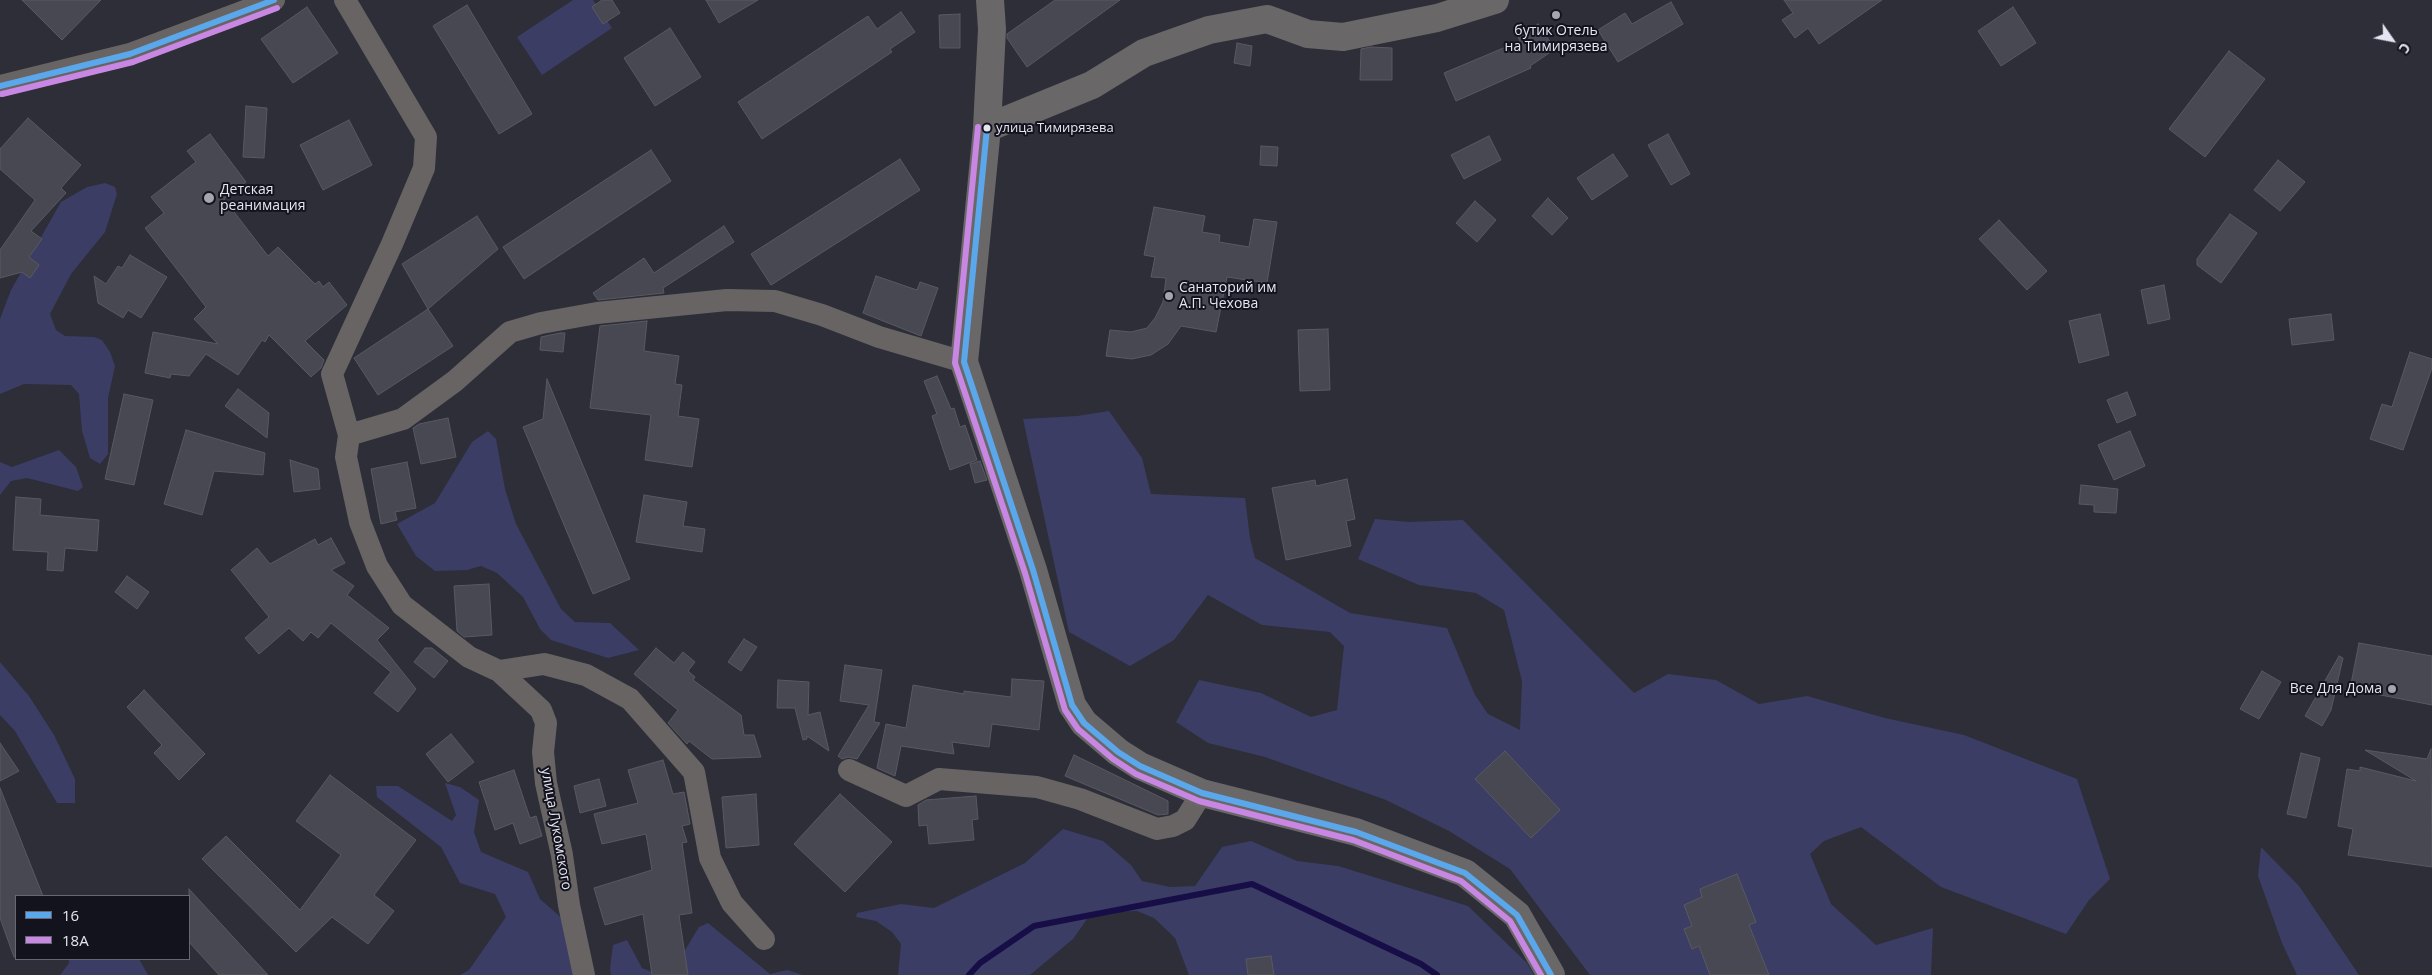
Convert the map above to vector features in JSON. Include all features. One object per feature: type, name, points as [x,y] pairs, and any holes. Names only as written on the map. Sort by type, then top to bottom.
[{"type":"street","points":[[0,86],[130,54],[274,0]]},
{"type":"street","points":[[345,0],[426,137],[424,168],[392,244],[332,374],[349,435],[403,418],[455,382],[510,332],[540,323],[597,313],[727,300],[775,301],[822,315],[880,337],[964,362]]},
{"type":"street","points":[[990,0],[992,30],[987,128],[964,362],[1034,570],[1072,705],[1084,723],[1118,752],[1140,766],[1202,793],[1356,832],[1465,873],[1517,915],[1551,975]]},
{"type":"street","points":[[987,128],[1092,85],[1144,53],[1209,30],[1267,19],[1308,34],[1343,37],[1437,18],[1495,0]]},
{"type":"street","name":"улица Лукомского","points":[[349,435],[346,457],[360,522],[381,574],[402,605],[433,631],[469,657],[499,671],[541,710],[546,723],[543,752],[546,783],[562,855],[569,905],[584,975]]},
{"type":"street","points":[[499,671],[544,664],[586,675],[630,699],[694,772],[710,858],[732,903],[764,939]]},
{"type":"street","points":[[849,770],[906,796],[939,779],[1037,787],[1080,799],[1158,829],[1173,826],[1185,820],[1202,793]]},
{"type":"shaded area","points":[[573,0],[593,0],[612,28],[542,75],[517,37]]},
{"type":"shaded area","points":[[105,183],[115,187],[117,194],[105,232],[71,274],[50,314],[56,330],[65,336],[94,337],[102,340],[110,352],[115,366],[108,398],[108,454],[100,464],[90,458],[82,431],[79,394],[71,385],[24,384],[0,394],[0,319],[11,290],[61,202],[87,187]]},
{"type":"shaded area","points":[[1109,411],[1142,458],[1151,494],[1245,498],[1250,538],[1255,558],[1350,613],[1447,628],[1475,695],[1488,714],[1520,730],[1522,681],[1504,610],[1476,593],[1419,585],[1358,559],[1375,519],[1409,522],[1463,520],[1634,693],[1668,674],[1716,680],[1759,704],[1807,696],[1885,718],[1964,735],[2077,779],[2110,879],[2089,900],[2066,934],[1941,887],[1861,827],[1824,841],[1810,854],[1831,904],[1876,945],[1933,928],[1931,975],[1590,975],[1510,869],[1449,831],[1386,800],[1265,757],[1208,743],[1176,722],[1199,680],[1261,693],[1311,717],[1337,710],[1344,646],[1330,632],[1262,625],[1208,595],[1174,640],[1130,666],[1069,632],[1023,419],[1077,416]]},
{"type":"shaded area","points":[[488,431],[496,439],[505,489],[516,524],[561,609],[575,622],[610,623],[639,650],[608,658],[551,640],[540,629],[523,597],[497,573],[481,566],[467,570],[435,571],[416,556],[397,524],[435,503],[472,442]]},
{"type":"shaded area","points":[[59,450],[76,467],[83,487],[78,491],[27,478],[11,481],[0,495],[0,462],[12,467]]},
{"type":"shaded area","points":[[0,662],[29,696],[54,735],[75,779],[75,803],[57,803],[15,731],[0,715]]},
{"type":"shaded area","points":[[445,783],[460,787],[479,800],[474,832],[481,852],[528,872],[540,899],[564,920],[576,975],[460,975],[469,970],[506,917],[495,894],[460,883],[441,847],[377,797],[376,786],[398,786],[452,821],[456,815]]},
{"type":"shaded area","points":[[1063,829],[1103,841],[1131,865],[1142,881],[1170,887],[1195,886],[1222,847],[1251,841],[1297,861],[1338,866],[1468,906],[1527,963],[1534,975],[1189,975],[1175,938],[1154,918],[1137,911],[1103,912],[1087,919],[1073,939],[1030,975],[898,975],[901,944],[892,932],[876,921],[856,917],[857,913],[901,904],[934,908],[1025,863]]},
{"type":"shaded area","points":[[2261,847],[2299,886],[2359,975],[2297,975],[2282,943],[2258,876]]},
{"type":"shaded area","points":[[708,923],[770,974],[787,970],[803,975],[670,975],[699,927]]},
{"type":"shaded area","points":[[627,940],[642,968],[660,975],[611,975],[613,945]]},
{"type":"shaded area","points":[[69,960],[140,960],[148,975],[60,975],[69,963]]},
{"type":"building","points":[[22,0],[101,0],[62,40]]},
{"type":"building","points":[[602,0],[612,0],[620,13],[603,24],[592,7]]},
{"type":"building","points":[[706,0],[758,0],[719,23]]},
{"type":"building","points":[[1055,0],[1120,0],[1027,67],[1007,38],[1007,34]]},
{"type":"building","points":[[1784,0],[1882,0],[1819,44],[1808,28],[1795,38],[1782,20],[1793,13]]},
{"type":"building","points":[[1671,2],[1683,24],[1618,62],[1598,30],[1625,13],[1632,24]]},
{"type":"building","points":[[467,5],[532,114],[499,134],[433,26]]},
{"type":"building","points":[[307,7],[338,53],[293,83],[261,39]]},
{"type":"building","points":[[2013,7],[2036,43],[2001,66],[1978,31]]},
{"type":"building","points":[[901,12],[915,32],[890,49],[892,52],[762,139],[738,102],[868,16],[877,29]]},
{"type":"building","points":[[960,14],[960,48],[940,48],[939,15]]},
{"type":"building","points":[[1538,24],[1555,49],[1530,66],[1531,68],[1456,101],[1444,73],[1520,41],[1518,37]]},
{"type":"building","points":[[670,28],[701,77],[655,106],[624,58]]},
{"type":"building","points":[[1237,43],[1252,46],[1250,66],[1234,63]]},
{"type":"building","points":[[1371,47],[1392,48],[1392,80],[1360,80],[1361,49]]},
{"type":"building","points":[[2229,51],[2265,79],[2205,157],[2169,129]]},
{"type":"building","points":[[246,106],[267,108],[264,158],[243,157]]},
{"type":"building","points":[[28,118],[81,165],[61,188],[66,193],[31,231],[42,239],[29,257],[39,265],[30,278],[22,272],[0,278],[0,250],[35,200],[0,169],[0,149]]},
{"type":"building","points":[[349,120],[372,165],[323,190],[300,145]]},
{"type":"building","points":[[210,134],[246,182],[224,199],[268,256],[278,247],[315,284],[319,281],[323,287],[329,282],[347,305],[305,341],[324,360],[321,368],[311,377],[269,335],[265,342],[262,340],[238,375],[206,354],[189,376],[171,374],[170,378],[145,373],[153,332],[218,344],[194,319],[206,307],[145,228],[164,213],[151,197],[196,162],[187,151]]},
{"type":"building","points":[[1668,134],[1690,174],[1671,185],[1648,145]]},
{"type":"building","points":[[1489,136],[1501,160],[1464,179],[1451,155]]},
{"type":"building","points":[[1261,146],[1278,147],[1277,166],[1260,165]]},
{"type":"building","points":[[651,150],[671,181],[524,279],[503,247]]},
{"type":"building","points":[[1613,154],[1628,176],[1592,200],[1577,178]]},
{"type":"building","points":[[900,159],[920,190],[771,285],[751,254]]},
{"type":"building","points":[[2278,160],[2305,182],[2280,211],[2254,190]]},
{"type":"building","points":[[1548,198],[1568,218],[1552,235],[1532,216]]},
{"type":"building","points":[[1475,201],[1496,220],[1477,242],[1456,223]]},
{"type":"building","points":[[1154,207],[1205,216],[1202,232],[1220,235],[1219,242],[1249,247],[1254,219],[1277,222],[1267,283],[1227,277],[1216,332],[1181,326],[1168,344],[1151,355],[1132,359],[1106,356],[1110,330],[1131,332],[1147,328],[1155,318],[1163,302],[1166,278],[1151,277],[1155,257],[1144,255]]},
{"type":"building","points":[[2230,214],[2257,233],[2221,283],[2197,265],[2197,259]]},
{"type":"building","points":[[477,216],[498,249],[428,309],[402,264]]},
{"type":"building","points":[[1999,220],[2047,271],[2027,290],[1979,239]]},
{"type":"building","points":[[724,226],[734,242],[663,288],[664,293],[598,300],[593,293],[644,258],[654,273]]},
{"type":"building","points":[[130,255],[167,277],[141,318],[128,310],[123,318],[98,303],[94,276],[106,284],[118,266],[122,268]]},
{"type":"building","points":[[876,276],[917,290],[920,282],[938,288],[921,336],[863,313]]},
{"type":"building","points":[[2164,285],[2170,319],[2148,324],[2141,290]]},
{"type":"building","points":[[428,309],[453,346],[378,395],[354,358]]},
{"type":"building","points":[[2100,314],[2109,355],[2079,363],[2069,321]]},
{"type":"building","points":[[2331,314],[2334,340],[2292,345],[2289,319]]},
{"type":"building","points":[[647,321],[644,351],[679,356],[675,384],[682,385],[678,416],[699,419],[692,467],[645,460],[651,415],[590,408],[600,326]]},
{"type":"building","points":[[1328,329],[1330,390],[1300,391],[1298,330]]},
{"type":"building","points":[[565,333],[563,352],[540,350],[541,337]]},
{"type":"building","points":[[2410,352],[2432,359],[2432,368],[2403,450],[2370,439],[2382,404],[2392,407]]},
{"type":"building","points":[[937,376],[951,409],[954,408],[960,427],[965,425],[977,460],[950,470],[932,416],[937,414],[924,381]]},
{"type":"building","points":[[547,379],[630,579],[593,594],[523,427],[543,419]]},
{"type":"building","points":[[238,389],[269,413],[267,438],[225,406]]},
{"type":"building","points":[[2127,392],[2136,415],[2117,423],[2107,400]]},
{"type":"building","points":[[124,394],[153,400],[134,485],[105,479]]},
{"type":"building","points":[[448,418],[456,457],[421,464],[413,428],[419,424]]},
{"type":"building","points":[[186,430],[265,453],[263,475],[214,471],[202,515],[164,504]]},
{"type":"building","points":[[2130,431],[2145,466],[2114,480],[2098,445]]},
{"type":"building","points":[[290,460],[318,469],[320,489],[294,492]]},
{"type":"building","points":[[980,461],[987,480],[975,483],[970,464]]},
{"type":"building","points":[[407,462],[416,508],[395,512],[397,520],[381,524],[371,469]]},
{"type":"building","points":[[1347,479],[1355,519],[1346,521],[1351,546],[1286,560],[1272,488],[1315,480],[1316,486]]},
{"type":"building","points":[[2081,485],[2118,489],[2116,513],[2094,512],[2094,505],[2079,504]]},
{"type":"building","points":[[644,495],[687,502],[683,526],[705,529],[702,552],[636,542]]},
{"type":"building","points":[[16,497],[41,499],[40,515],[99,520],[97,551],[65,548],[63,571],[47,570],[48,552],[13,550]]},
{"type":"building","points":[[331,538],[345,563],[331,570],[354,586],[347,595],[389,628],[377,640],[416,689],[398,712],[374,693],[391,672],[331,623],[318,638],[311,632],[303,641],[289,628],[259,654],[245,638],[269,617],[231,570],[257,548],[270,564],[315,539],[318,545]]},
{"type":"building","points":[[127,576],[149,592],[137,609],[115,592]]},
{"type":"building","points":[[489,584],[492,635],[464,637],[457,631],[454,586]]},
{"type":"building","points":[[744,639],[757,647],[741,671],[728,662]]},
{"type":"building","points":[[2359,643],[2432,656],[2432,705],[2350,689]]},
{"type":"building","points":[[425,648],[432,648],[448,661],[434,678],[414,662]]},
{"type":"building","points":[[656,648],[674,663],[683,652],[695,662],[688,671],[695,677],[693,680],[741,715],[744,735],[754,735],[761,757],[712,759],[689,741],[687,744],[668,723],[678,710],[634,674]]},
{"type":"building","points":[[2339,656],[2343,658],[2331,710],[2322,726],[2305,716]]},
{"type":"building","points":[[845,665],[882,670],[874,722],[880,723],[857,759],[848,757],[842,759],[838,756],[869,705],[840,701]]},
{"type":"building","points":[[2262,671],[2281,682],[2259,719],[2240,709]]},
{"type":"building","points":[[1012,679],[1044,681],[1039,730],[992,724],[989,747],[952,742],[954,754],[901,746],[895,776],[877,768],[886,724],[906,728],[913,685],[964,694],[964,691],[1011,697]]},
{"type":"building","points":[[778,680],[809,682],[808,715],[820,712],[829,751],[807,736],[807,739],[803,740],[795,708],[777,708]]},
{"type":"building","points":[[144,690],[205,754],[179,780],[154,753],[162,745],[127,707]]},
{"type":"building","points":[[451,734],[474,762],[448,782],[426,754]]},
{"type":"building","points":[[0,743],[19,771],[0,781]]},
{"type":"building","points":[[2431,749],[2432,867],[2348,855],[2353,829],[2338,826],[2347,769],[2360,771],[2360,767],[2416,781],[2365,750],[2427,759]]},
{"type":"building","points":[[1505,751],[1560,810],[1531,838],[1475,779]]},
{"type":"building","points":[[2301,753],[2320,758],[2306,818],[2287,814]]},
{"type":"building","points":[[1074,755],[1168,801],[1168,814],[1158,815],[1065,776]]},
{"type":"building","points":[[663,760],[673,794],[684,792],[690,824],[682,826],[687,842],[682,843],[692,913],[679,915],[688,975],[652,975],[643,914],[605,925],[594,888],[652,870],[646,834],[602,844],[594,814],[638,803],[628,770]]},
{"type":"building","points":[[514,770],[530,818],[536,816],[542,836],[520,844],[513,823],[495,830],[479,782]]},
{"type":"building","points":[[330,775],[416,840],[374,895],[394,911],[368,944],[332,917],[296,952],[202,859],[226,836],[300,910],[341,855],[296,821]]},
{"type":"building","points":[[599,779],[606,806],[580,813],[574,786]]},
{"type":"building","points":[[0,788],[43,895],[15,895],[15,957],[0,918]]},
{"type":"building","points":[[756,794],[759,845],[726,848],[722,797]]},
{"type":"building","points":[[840,794],[892,842],[845,892],[794,844]]},
{"type":"building","points":[[976,796],[978,819],[972,820],[974,840],[929,844],[927,825],[919,826],[918,805],[926,800]]},
{"type":"building","points":[[1737,874],[1756,922],[1749,925],[1769,975],[1710,975],[1699,946],[1692,949],[1684,929],[1692,926],[1684,905],[1702,897],[1700,889]]},
{"type":"building","points":[[189,889],[268,975],[219,975],[190,943]]},
{"type":"building","points":[[1271,956],[1274,975],[1248,975],[1246,959]]},
{"type":"waterway","points":[[969,975],[980,963],[1034,926],[1252,884],[1421,964],[1437,975]]},
{"type":"transit line","name":"16","points":[[0,86],[130,54],[274,0]]},
{"type":"transit line","name":"18А","points":[[2,94],[133,62],[277,8]]},
{"type":"transit line","name":"18А","points":[[978,127],[955,363],[1025,573],[1065,710],[1078,729],[1113,759],[1136,774],[1199,801],[1353,840],[1461,881],[1510,921],[1541,975]]},
{"type":"transit line","name":"16","points":[[987,128],[964,362],[1033,570],[1072,705],[1084,723],[1118,752],[1140,766],[1202,793],[1356,832],[1465,873],[1517,915],[1551,975]]},
{"type":"place","name":"бутик Отель на Тимирязева","points":[[1556,15]]},
{"type":"place","name":"улица Тимирязева","points":[[987,128]]},
{"type":"place","name":"Детская реанимация","points":[[209,198]]},
{"type":"place","name":"Санаторий им А.П. Чехова","points":[[1169,296]]},
{"type":"place","name":"Все Для Дома","points":[[2392,689]]}]
